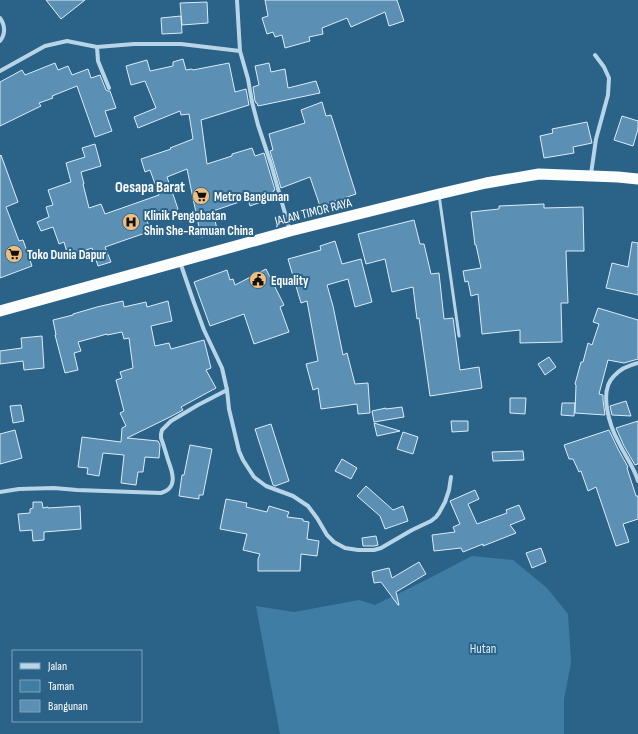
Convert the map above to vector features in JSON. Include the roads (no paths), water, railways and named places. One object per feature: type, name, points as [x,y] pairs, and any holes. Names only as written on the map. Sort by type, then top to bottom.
[{"type":"highway","name":"JALAN TIMOR RAYA","points":[[0,311],[290,231],[486,183],[539,174],[638,179]]},
{"type":"street","points":[[237,0],[240,51],[248,79],[258,126],[271,164],[290,231]]},
{"type":"street","points":[[0,18],[3,22],[4,28],[0,41]]},
{"type":"street","points":[[0,71],[45,46],[67,41],[97,47],[134,44],[181,44],[240,51]]},
{"type":"street","points":[[97,47],[98,61],[109,88]]},
{"type":"street","points":[[591,176],[596,139],[608,95],[609,78],[604,66],[595,55]]},
{"type":"street","points":[[180,261],[204,330],[222,368],[227,390],[229,409],[243,460],[254,476],[266,486],[293,496],[308,506],[327,535],[334,542],[345,548],[367,551],[374,550],[381,548],[431,521],[439,513],[445,502],[451,477]]},
{"type":"street","points":[[638,363],[623,369],[613,376],[607,391],[607,408],[612,429],[635,472],[638,481]]},
{"type":"street","points":[[0,492],[19,489],[54,488],[161,493],[166,491],[170,488],[173,479],[172,471],[161,438],[162,430],[171,421],[227,390]]},
{"type":"lane","points":[[439,194],[459,336]]},
{"type":"place","name":"Metro Bangunan","points":[[201,196]]},
{"type":"place","name":"Klinik Pengobatan Shin She-Ramuan China","points":[[131,222]]},
{"type":"place","name":"Toko Dunia Dapur","points":[[14,254]]},
{"type":"place","name":"Equality","points":[[258,280]]},
{"type":"district","name":"Oesapa Barat","points":[[150,187]]},
{"type":"park label","name":"Hutan","points":[[483,648]]}]
